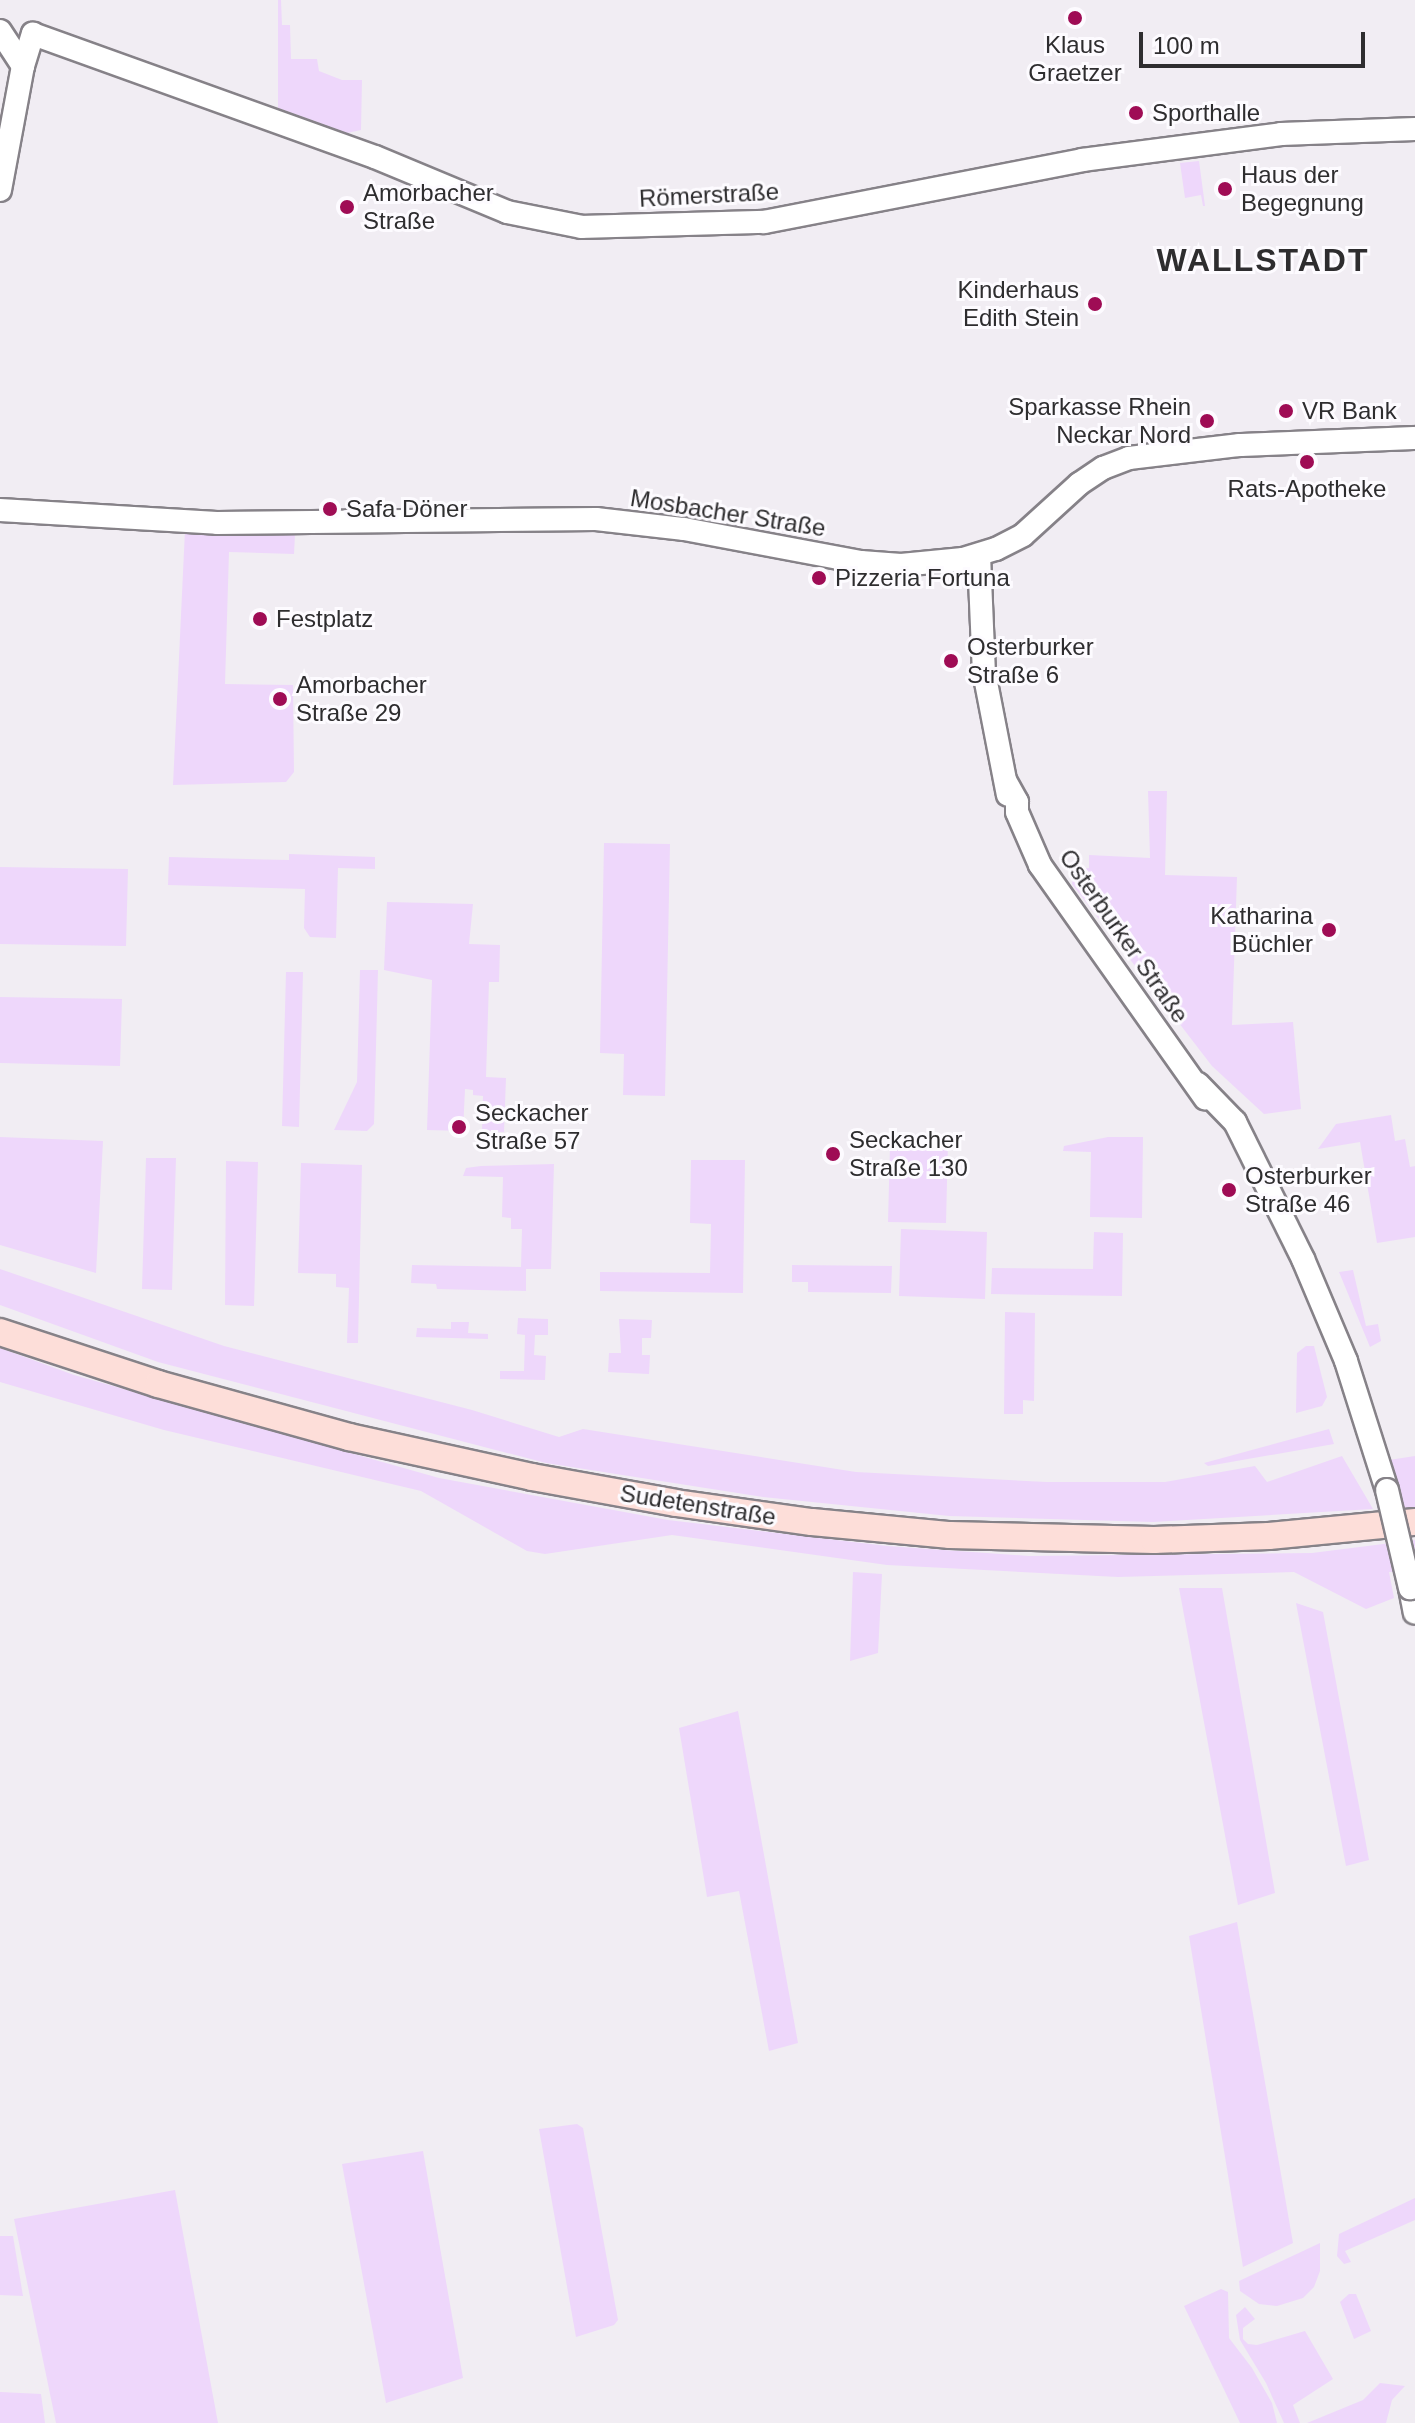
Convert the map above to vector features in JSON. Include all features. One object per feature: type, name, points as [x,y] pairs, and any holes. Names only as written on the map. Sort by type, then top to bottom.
[{"type":"main road","name":"Sudetenstraße","points":[[0,1332],[158,1384],[349,1437],[532,1477],[676,1503],[797,1520],[950,1535],[1140,1540],[1269,1536],[1415,1522]]},
{"type":"street","points":[[0,31],[23,66],[0,190]]},
{"type":"street","name":"Römerstraße","points":[[23,66],[33,34],[375,157],[507,212],[582,227],[764,222],[1082,160],[1281,134],[1415,129]]},
{"type":"street","name":"Mosbacher Straße","points":[[0,510],[217,523],[596,519],[684,529],[861,562],[936,563],[979,555],[1023,535],[1079,484],[1103,468],[1129,458],[1240,445],[1415,438]]},
{"type":"street","name":"Osterburker Straße","points":[[979,555],[984,672],[1009,804],[1017,812],[1040,865],[1062,898],[1198,1084],[1223,1131],[1247,1151],[1309,1271],[1362,1410],[1387,1490],[1415,1613]]},
{"type":"shaded area","points":[[278,0],[281,0],[282,25],[290,25],[291,59],[317,59],[319,71],[342,80],[362,80],[361,130],[347,133],[278,108]]},
{"type":"shaded area","points":[[1199,161],[1205,206],[1201,195],[1185,198],[1180,163]]},
{"type":"shaded area","points":[[185,530],[295,534],[294,554],[229,552],[225,684],[293,685],[294,772],[286,782],[173,785]]},
{"type":"shaded area","points":[[1148,791],[1167,791],[1165,875],[1237,877],[1232,1025],[1293,1022],[1301,1109],[1264,1114],[1212,1066],[1072,884],[1074,869],[1089,868],[1089,855],[1150,858]]},
{"type":"shaded area","points":[[604,843],[670,844],[665,1096],[623,1095],[624,1054],[600,1053]]},
{"type":"shaded area","points":[[289,854],[375,857],[375,869],[338,868],[336,938],[310,937],[304,928],[305,889],[168,885],[169,857],[289,860]]},
{"type":"shaded area","points":[[0,867],[128,869],[126,946],[0,944]]},
{"type":"shaded area","points":[[387,902],[473,904],[469,944],[500,945],[499,982],[489,982],[486,1077],[506,1078],[504,1132],[482,1131],[483,1096],[473,1095],[473,1090],[465,1089],[463,1131],[427,1130],[432,980],[384,970]]},
{"type":"shaded area","points":[[360,970],[378,970],[374,1124],[367,1131],[334,1130],[357,1082]]},
{"type":"shaded area","points":[[286,972],[303,972],[299,1127],[282,1126]]},
{"type":"shaded area","points":[[0,997],[122,999],[120,1066],[0,1063]]},
{"type":"shaded area","points":[[1391,1115],[1395,1141],[1405,1139],[1410,1167],[1415,1166],[1415,1237],[1377,1243],[1360,1142],[1318,1149],[1336,1124]]},
{"type":"shaded area","points":[[0,1137],[103,1141],[96,1273],[0,1245]]},
{"type":"shaded area","points":[[1108,1137],[1143,1137],[1142,1218],[1090,1217],[1091,1152],[1063,1151],[1064,1146]]},
{"type":"shaded area","points":[[948,1141],[946,1223],[888,1222],[890,1146]]},
{"type":"shaded area","points":[[146,1158],[176,1158],[172,1290],[142,1289]]},
{"type":"shaded area","points":[[691,1160],[745,1160],[743,1293],[600,1291],[600,1272],[710,1273],[711,1224],[690,1223]]},
{"type":"shaded area","points":[[226,1161],[258,1162],[254,1306],[225,1305]]},
{"type":"shaded area","points":[[301,1163],[362,1165],[358,1343],[347,1343],[349,1288],[336,1287],[336,1274],[298,1273]]},
{"type":"shaded area","points":[[554,1164],[551,1269],[526,1269],[526,1291],[437,1289],[436,1284],[411,1283],[412,1265],[521,1267],[522,1229],[511,1229],[511,1218],[502,1217],[503,1177],[463,1176],[466,1168],[481,1166]]},
{"type":"shaded area","points":[[901,1229],[987,1232],[985,1299],[899,1296]]},
{"type":"shaded area","points":[[1094,1232],[1123,1233],[1122,1296],[991,1294],[992,1268],[1093,1269]]},
{"type":"shaded area","points":[[792,1265],[892,1266],[891,1293],[808,1292],[808,1282],[792,1282]]},
{"type":"shaded area","points":[[0,1269],[224,1346],[472,1410],[559,1437],[583,1429],[856,1472],[1047,1482],[1165,1482],[1255,1466],[1267,1482],[1342,1456],[1373,1509],[1153,1522],[949,1516],[763,1497],[546,1463],[158,1362],[0,1305]]},
{"type":"shaded area","points":[[1353,1270],[1366,1326],[1378,1324],[1381,1341],[1370,1347],[1339,1272]]},
{"type":"shaded area","points":[[1005,1312],[1035,1313],[1034,1401],[1023,1400],[1023,1414],[1004,1414]]},
{"type":"shaded area","points":[[518,1318],[548,1319],[548,1335],[535,1335],[534,1355],[546,1356],[545,1380],[500,1379],[500,1371],[524,1371],[525,1335],[517,1334]]},
{"type":"shaded area","points":[[619,1319],[652,1320],[651,1338],[642,1338],[642,1355],[650,1355],[649,1374],[608,1372],[609,1353],[621,1353]]},
{"type":"shaded area","points":[[451,1322],[469,1322],[468,1333],[488,1334],[488,1339],[416,1337],[417,1328],[451,1329]]},
{"type":"shaded area","points":[[1306,1346],[1314,1346],[1327,1397],[1322,1406],[1296,1413],[1297,1353]]},
{"type":"shaded area","points":[[0,1348],[74,1375],[439,1478],[668,1520],[887,1546],[1029,1556],[1312,1553],[1415,1540],[1415,1571],[1389,1572],[1394,1598],[1366,1609],[1294,1572],[1118,1577],[887,1565],[672,1535],[545,1554],[527,1551],[421,1491],[164,1430],[0,1382]]},
{"type":"shaded area","points":[[1329,1429],[1334,1444],[1208,1466],[1204,1463]]},
{"type":"shaded area","points":[[1415,1456],[1415,1510],[1405,1512],[1389,1460]]},
{"type":"shaded area","points":[[853,1572],[882,1574],[878,1653],[850,1661]]},
{"type":"shaded area","points":[[1179,1588],[1222,1588],[1275,1893],[1238,1905]]},
{"type":"shaded area","points":[[1296,1603],[1323,1612],[1369,1860],[1346,1866]]},
{"type":"shaded area","points":[[738,1711],[798,2043],[769,2051],[739,1891],[707,1897],[679,1728]]},
{"type":"shaded area","points":[[1237,1922],[1293,2243],[1243,2267],[1189,1936]]},
{"type":"shaded area","points":[[577,2124],[583,2128],[618,2320],[614,2325],[576,2337],[539,2129]]},
{"type":"shaded area","points":[[423,2151],[463,2378],[386,2403],[342,2164]]},
{"type":"shaded area","points":[[175,2190],[218,2423],[56,2423],[14,2219]]},
{"type":"shaded area","points":[[1415,2198],[1415,2220],[1345,2251],[1351,2262],[1344,2264],[1337,2256],[1339,2234]]},
{"type":"shaded area","points":[[0,2236],[13,2236],[23,2296],[0,2295]]},
{"type":"shaded area","points":[[1320,2243],[1320,2271],[1314,2287],[1303,2298],[1277,2306],[1259,2304],[1240,2291],[1239,2281]]},
{"type":"shaded area","points":[[1221,2289],[1228,2292],[1229,2338],[1252,2368],[1272,2403],[1277,2423],[1240,2423],[1184,2306]]},
{"type":"shaded area","points":[[1349,2294],[1356,2294],[1371,2331],[1354,2339],[1340,2302]]},
{"type":"shaded area","points":[[1245,2307],[1255,2319],[1243,2328],[1243,2339],[1248,2344],[1257,2345],[1305,2331],[1333,2379],[1293,2405],[1300,2423],[1284,2423],[1266,2383],[1240,2340],[1236,2315]]},
{"type":"shaded area","points":[[1380,2383],[1405,2386],[1392,2400],[1386,2423],[1307,2423],[1363,2400]]},
{"type":"shaded area","points":[[0,2392],[41,2394],[45,2423],[0,2423]]},
{"type":"place","name":"Klaus Graetzer","points":[[1075,18]]},
{"type":"place","name":"Sporthalle","points":[[1136,113]]},
{"type":"place","name":"Haus der Begegnung","points":[[1225,189]]},
{"type":"place","name":"Amorbacher Straße","points":[[347,207]]},
{"type":"place","name":"Kinderhaus Edith Stein","points":[[1095,304]]},
{"type":"place","name":"VR Bank","points":[[1286,411]]},
{"type":"place","name":"Sparkasse Rhein Neckar Nord","points":[[1207,421]]},
{"type":"place","name":"Rats-Apotheke","points":[[1307,462]]},
{"type":"place","name":"Safa Döner","points":[[330,509]]},
{"type":"place","name":"Pizzeria Fortuna","points":[[819,578]]},
{"type":"place","name":"Festplatz","points":[[260,619]]},
{"type":"place","name":"Osterburker Straße 6","points":[[951,661]]},
{"type":"place","name":"Amorbacher Straße 29","points":[[280,699]]},
{"type":"place","name":"Katharina Büchler","points":[[1329,930]]},
{"type":"place","name":"Seckacher Straße 57","points":[[459,1127]]},
{"type":"place","name":"Seckacher Straße 130","points":[[833,1154]]},
{"type":"place","name":"Osterburker Straße 46","points":[[1229,1190]]},
{"type":"district","name":"WALLSTADT","points":[[1263,260]]}]
